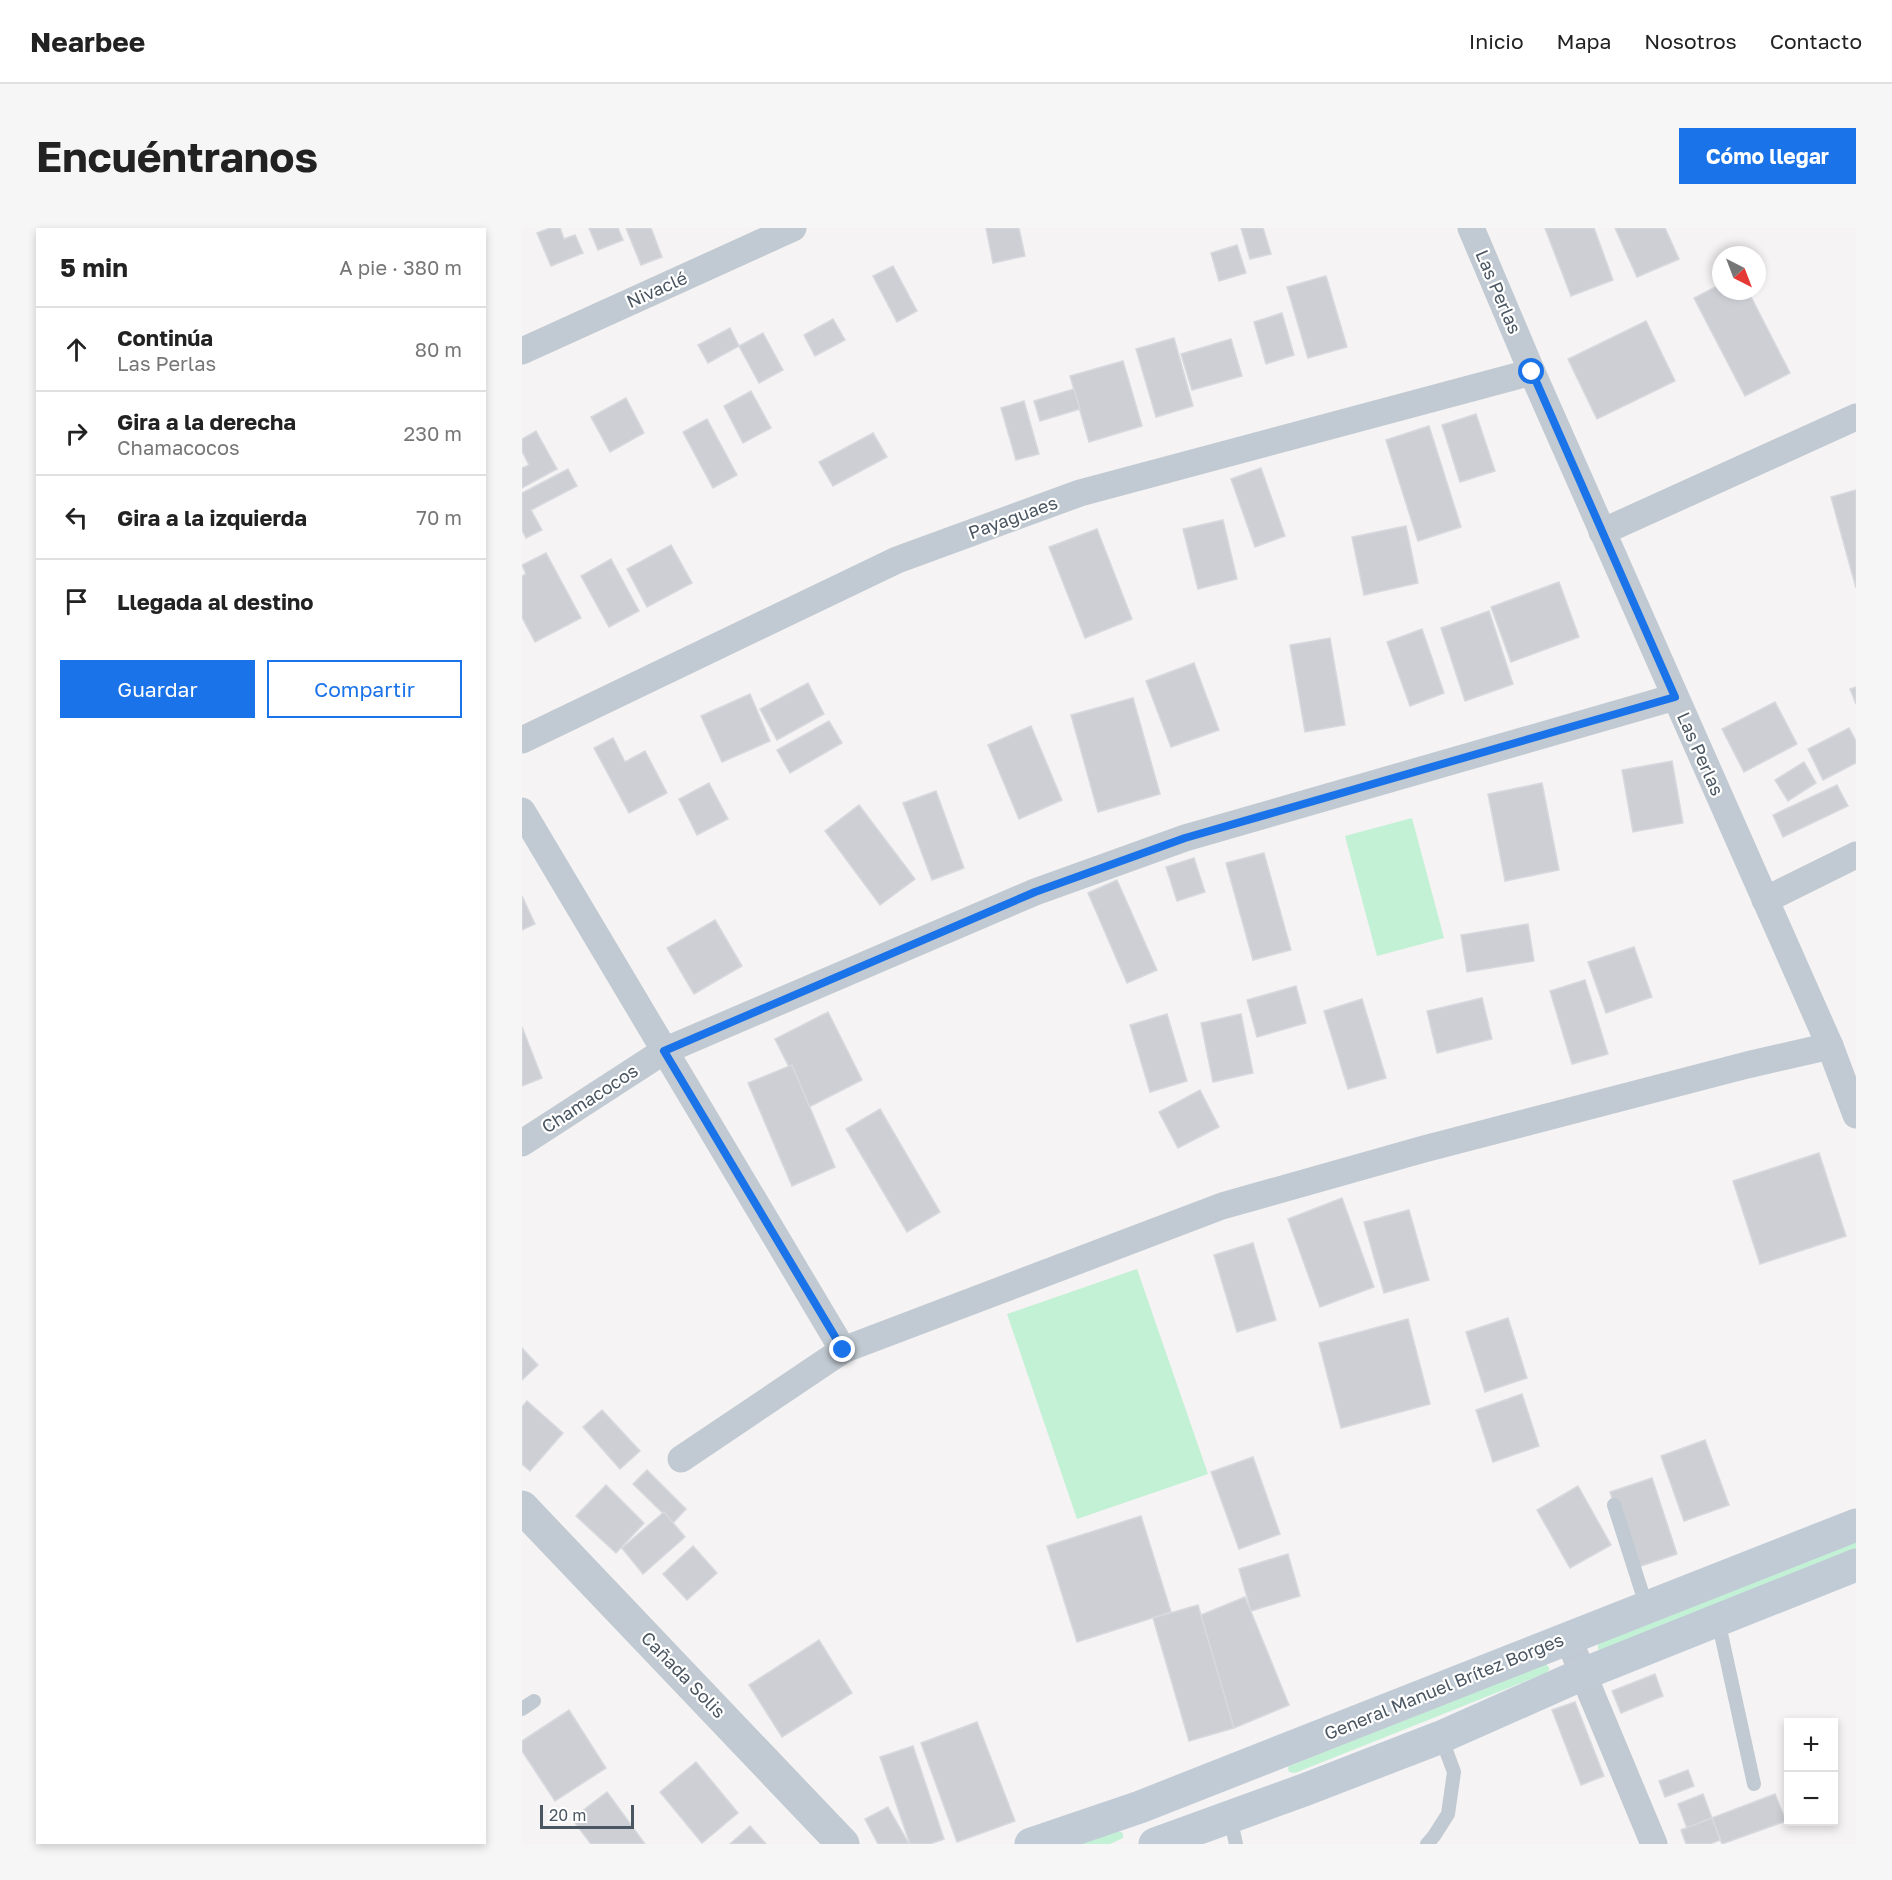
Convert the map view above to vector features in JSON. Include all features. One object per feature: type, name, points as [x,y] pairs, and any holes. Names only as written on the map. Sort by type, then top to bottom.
[{"type":"main road","name":"General Manuel Brítez Borges","points":[[1031,1844],[1140,1807],[1856,1525]]},
{"type":"main road","points":[[1155,1844],[1233,1831],[1583,1674],[1856,1565]]},
{"type":"street","name":"Nivaclé","points":[[522,351],[793,228]]},
{"type":"street","name":"Las Perlas","points":[[1471,228],[1602,532],[1830,1046],[1856,1115]]},
{"type":"street","name":"Payaguaes","points":[[522,740],[897,560],[1080,493],[1532,372]]},
{"type":"street","points":[[1602,532],[1856,417]]},
{"type":"street","name":"Chamacocos","points":[[522,1143],[664,1051],[1035,892],[1185,838],[1675,697]]},
{"type":"street","points":[[522,811],[843,1350]]},
{"type":"street","points":[[1765,900],[1856,855]]},
{"type":"street","points":[[681,1459],[843,1350],[1222,1206],[1424,1149],[1747,1065],[1830,1046]]},
{"type":"street","name":"Cañada Solis","points":[[522,1506],[843,1844]]},
{"type":"street","points":[[1568,1638],[1654,1844]]},
{"type":"lane","points":[[1614,1505],[1647,1608]]},
{"type":"lane","points":[[1718,1620],[1754,1784]]},
{"type":"lane","points":[[522,1709],[534,1701]]},
{"type":"lane","points":[[1427,1844],[1448,1815],[1454,1772],[1441,1737]]},
{"type":"green space","points":[[1412,818],[1444,938],[1377,956],[1345,836]]},
{"type":"green space","points":[[1137,1269],[1208,1474],[1077,1519],[1007,1314]]},
{"type":"green space","points":[[1856,1539],[1856,1550],[1598,1649],[1598,1643]]},
{"type":"green space","points":[[1546,1664],[1550,1669],[1546,1673],[1295,1773],[1289,1772],[1289,1766]]},
{"type":"green space","points":[[1118,1831],[1123,1833],[1123,1838],[1110,1844],[1077,1844]]},
{"type":"building","points":[[550,228],[560,228],[564,239],[575,235],[583,253],[551,266],[537,233]]},
{"type":"building","points":[[589,228],[618,228],[623,240],[598,250]]},
{"type":"building","points":[[626,228],[651,228],[662,257],[641,265]]},
{"type":"building","points":[[986,228],[1019,228],[1025,256],[993,263]]},
{"type":"building","points":[[1241,228],[1263,228],[1271,254],[1250,259]]},
{"type":"building","points":[[1545,228],[1594,228],[1613,280],[1571,296]]},
{"type":"building","points":[[1615,228],[1665,228],[1679,259],[1637,277]]},
{"type":"building","points":[[1237,245],[1246,273],[1219,281],[1211,253]]},
{"type":"building","points":[[893,266],[917,311],[897,322],[873,276]]},
{"type":"building","points":[[1326,276],[1347,347],[1308,358],[1287,287]]},
{"type":"building","points":[[1712,289],[1712,300],[1753,300],[1790,373],[1745,396],[1694,298]]},
{"type":"building","points":[[1282,313],[1294,355],[1266,364],[1254,322]]},
{"type":"building","points":[[833,319],[845,340],[815,356],[804,335]]},
{"type":"building","points":[[1646,321],[1675,381],[1597,419],[1568,359]]},
{"type":"building","points":[[730,328],[739,346],[708,363],[698,345]]},
{"type":"building","points":[[763,333],[783,370],[759,383],[739,346]]},
{"type":"building","points":[[1174,338],[1193,406],[1156,417],[1136,349]]},
{"type":"building","points":[[1231,339],[1242,376],[1192,390],[1181,354]]},
{"type":"building","points":[[1123,361],[1142,426],[1089,442],[1070,376]]},
{"type":"building","points":[[1074,389],[1080,409],[1040,421],[1034,401]]},
{"type":"building","points":[[751,391],[771,428],[743,443],[724,406]]},
{"type":"building","points":[[626,398],[644,433],[610,452],[591,417]]},
{"type":"building","points":[[1024,401],[1039,454],[1016,460],[1001,408]]},
{"type":"building","points":[[1476,414],[1495,471],[1460,482],[1442,425]]},
{"type":"building","points":[[707,419],[737,475],[713,488],[683,432]]},
{"type":"building","points":[[1429,426],[1461,527],[1418,541],[1386,440]]},
{"type":"building","points":[[536,431],[557,469],[522,488],[522,468],[529,465],[522,451],[522,439]]},
{"type":"building","points":[[873,433],[887,457],[833,486],[819,462]]},
{"type":"building","points":[[1261,468],[1285,536],[1255,547],[1231,479]]},
{"type":"building","points":[[568,469],[577,486],[531,510],[542,530],[526,538],[522,530],[522,493]]},
{"type":"building","points":[[1856,490],[1856,588],[1831,497]]},
{"type":"building","points":[[1223,520],[1237,579],[1198,589],[1183,529]]},
{"type":"building","points":[[1406,526],[1418,583],[1364,595],[1352,537]]},
{"type":"building","points":[[1097,529],[1132,619],[1085,638],[1049,547]]},
{"type":"building","points":[[671,545],[692,583],[647,607],[627,569]]},
{"type":"building","points":[[546,553],[581,618],[535,642],[522,617],[522,576],[526,574],[522,565]]},
{"type":"building","points":[[611,559],[639,611],[609,627],[581,576]]},
{"type":"building","points":[[1559,582],[1579,637],[1511,662],[1491,607]]},
{"type":"building","points":[[1489,611],[1513,684],[1465,701],[1441,628]]},
{"type":"building","points":[[1422,629],[1444,693],[1410,706],[1387,642]]},
{"type":"building","points":[[1330,638],[1345,725],[1305,732],[1290,645]]},
{"type":"building","points":[[1194,663],[1219,730],[1171,747],[1146,681]]},
{"type":"building","points":[[808,683],[824,714],[777,740],[760,709]]},
{"type":"building","points":[[1856,687],[1856,704],[1850,689]]},
{"type":"building","points":[[750,694],[770,741],[722,762],[701,716]]},
{"type":"building","points":[[1133,698],[1160,794],[1098,812],[1071,715]]},
{"type":"building","points":[[1775,702],[1797,744],[1744,772],[1722,729]]},
{"type":"building","points":[[829,721],[842,743],[790,773],[777,750]]},
{"type":"building","points":[[1031,726],[1062,800],[1019,819],[988,745]]},
{"type":"building","points":[[1849,728],[1856,741],[1856,763],[1823,780],[1808,749]]},
{"type":"building","points":[[613,738],[625,762],[645,751],[667,793],[629,813],[594,748]]},
{"type":"building","points":[[1672,761],[1683,823],[1633,832],[1622,770]]},
{"type":"building","points":[[1804,762],[1816,783],[1788,801],[1775,780]]},
{"type":"building","points":[[709,783],[728,819],[697,835],[679,799]]},
{"type":"building","points":[[1542,783],[1559,870],[1505,881],[1488,794]]},
{"type":"building","points":[[1837,785],[1848,806],[1783,837],[1773,815]]},
{"type":"building","points":[[936,791],[964,868],[932,880],[903,803]]},
{"type":"building","points":[[859,805],[915,879],[880,905],[825,831]]},
{"type":"building","points":[[1264,853],[1291,950],[1253,960],[1226,863]]},
{"type":"building","points":[[1194,858],[1205,892],[1177,901],[1166,867]]},
{"type":"building","points":[[1117,880],[1157,970],[1127,983],[1088,893]]},
{"type":"building","points":[[522,896],[535,924],[522,930]]},
{"type":"building","points":[[715,920],[742,966],[694,994],[667,948]]},
{"type":"building","points":[[1528,924],[1534,961],[1467,972],[1461,935]]},
{"type":"building","points":[[1634,947],[1652,997],[1606,1013],[1588,962]]},
{"type":"building","points":[[1585,980],[1608,1054],[1572,1064],[1550,991]]},
{"type":"building","points":[[1296,986],[1306,1023],[1257,1037],[1247,1000]]},
{"type":"building","points":[[1482,998],[1492,1039],[1437,1053],[1427,1011]]},
{"type":"building","points":[[1362,999],[1386,1078],[1348,1089],[1324,1011]]},
{"type":"building","points":[[828,1012],[862,1080],[809,1107],[775,1039]]},
{"type":"building","points":[[1167,1014],[1187,1081],[1150,1092],[1130,1025]]},
{"type":"building","points":[[1241,1014],[1253,1073],[1213,1082],[1201,1023]]},
{"type":"building","points":[[522,1027],[542,1078],[522,1086]]},
{"type":"building","points":[[792,1065],[835,1167],[792,1186],[748,1083]]},
{"type":"building","points":[[1200,1090],[1219,1127],[1178,1148],[1159,1112]]},
{"type":"building","points":[[880,1109],[940,1212],[907,1232],[846,1129]]},
{"type":"building","points":[[1819,1153],[1846,1236],[1760,1264],[1733,1181]]},
{"type":"building","points":[[1342,1198],[1374,1287],[1320,1307],[1288,1219]]},
{"type":"building","points":[[1409,1210],[1429,1280],[1384,1293],[1364,1222]]},
{"type":"building","points":[[1253,1243],[1276,1320],[1237,1332],[1214,1255]]},
{"type":"building","points":[[1508,1318],[1527,1378],[1485,1392],[1466,1332]]},
{"type":"building","points":[[1408,1319],[1430,1404],[1341,1428],[1319,1343]]},
{"type":"building","points":[[522,1348],[538,1365],[522,1380]]},
{"type":"building","points":[[1522,1394],[1539,1446],[1493,1462],[1476,1410]]},
{"type":"building","points":[[527,1401],[563,1433],[530,1471],[522,1464],[522,1407]]},
{"type":"building","points":[[602,1410],[640,1451],[620,1469],[583,1427]]},
{"type":"building","points":[[1705,1440],[1729,1505],[1684,1521],[1661,1456]]},
{"type":"building","points":[[1253,1457],[1280,1534],[1239,1549],[1211,1472]]},
{"type":"building","points":[[647,1470],[686,1509],[673,1523],[633,1484]]},
{"type":"building","points":[[1652,1478],[1677,1554],[1635,1568],[1610,1492]]},
{"type":"building","points":[[606,1485],[644,1523],[616,1553],[576,1516]]},
{"type":"building","points":[[1578,1486],[1611,1545],[1570,1568],[1537,1510]]},
{"type":"building","points":[[664,1512],[685,1537],[643,1574],[622,1548]]},
{"type":"building","points":[[1141,1516],[1171,1612],[1077,1642],[1047,1546]]},
{"type":"building","points":[[693,1546],[717,1573],[687,1600],[663,1574]]},
{"type":"building","points":[[1288,1554],[1300,1596],[1251,1611],[1239,1569]]},
{"type":"building","points":[[1245,1597],[1289,1705],[1234,1728],[1189,1620]]},
{"type":"building","points":[[1198,1605],[1234,1728],[1189,1741],[1153,1618]]},
{"type":"building","points":[[819,1640],[852,1693],[782,1737],[749,1685]]},
{"type":"building","points":[[1655,1674],[1663,1696],[1621,1713],[1612,1691]]},
{"type":"building","points":[[1575,1702],[1604,1776],[1581,1785],[1552,1710]]},
{"type":"building","points":[[569,1710],[606,1768],[555,1801],[522,1751],[522,1741]]},
{"type":"building","points":[[977,1722],[1015,1821],[957,1842],[921,1743]]},
{"type":"building","points":[[913,1746],[944,1839],[930,1844],[910,1844],[880,1757]]},
{"type":"building","points":[[696,1762],[738,1813],[702,1843],[660,1792]]},
{"type":"building","points":[[1688,1770],[1694,1786],[1665,1797],[1659,1781]]},
{"type":"building","points":[[607,1792],[645,1844],[591,1844],[572,1819]]},
{"type":"building","points":[[1703,1794],[1712,1818],[1687,1828],[1678,1804]]},
{"type":"building","points":[[1775,1794],[1784,1822],[1722,1844],[1712,1818]]},
{"type":"building","points":[[888,1807],[909,1844],[878,1844],[865,1819]]},
{"type":"building","points":[[1712,1818],[1720,1840],[1710,1844],[1686,1844],[1681,1830]]},
{"type":"building","points":[[750,1826],[766,1844],[730,1844]]},
{"type":"route","points":[[843,1350],[664,1051],[1035,892],[1185,838],[1675,697],[1532,372]]}]
